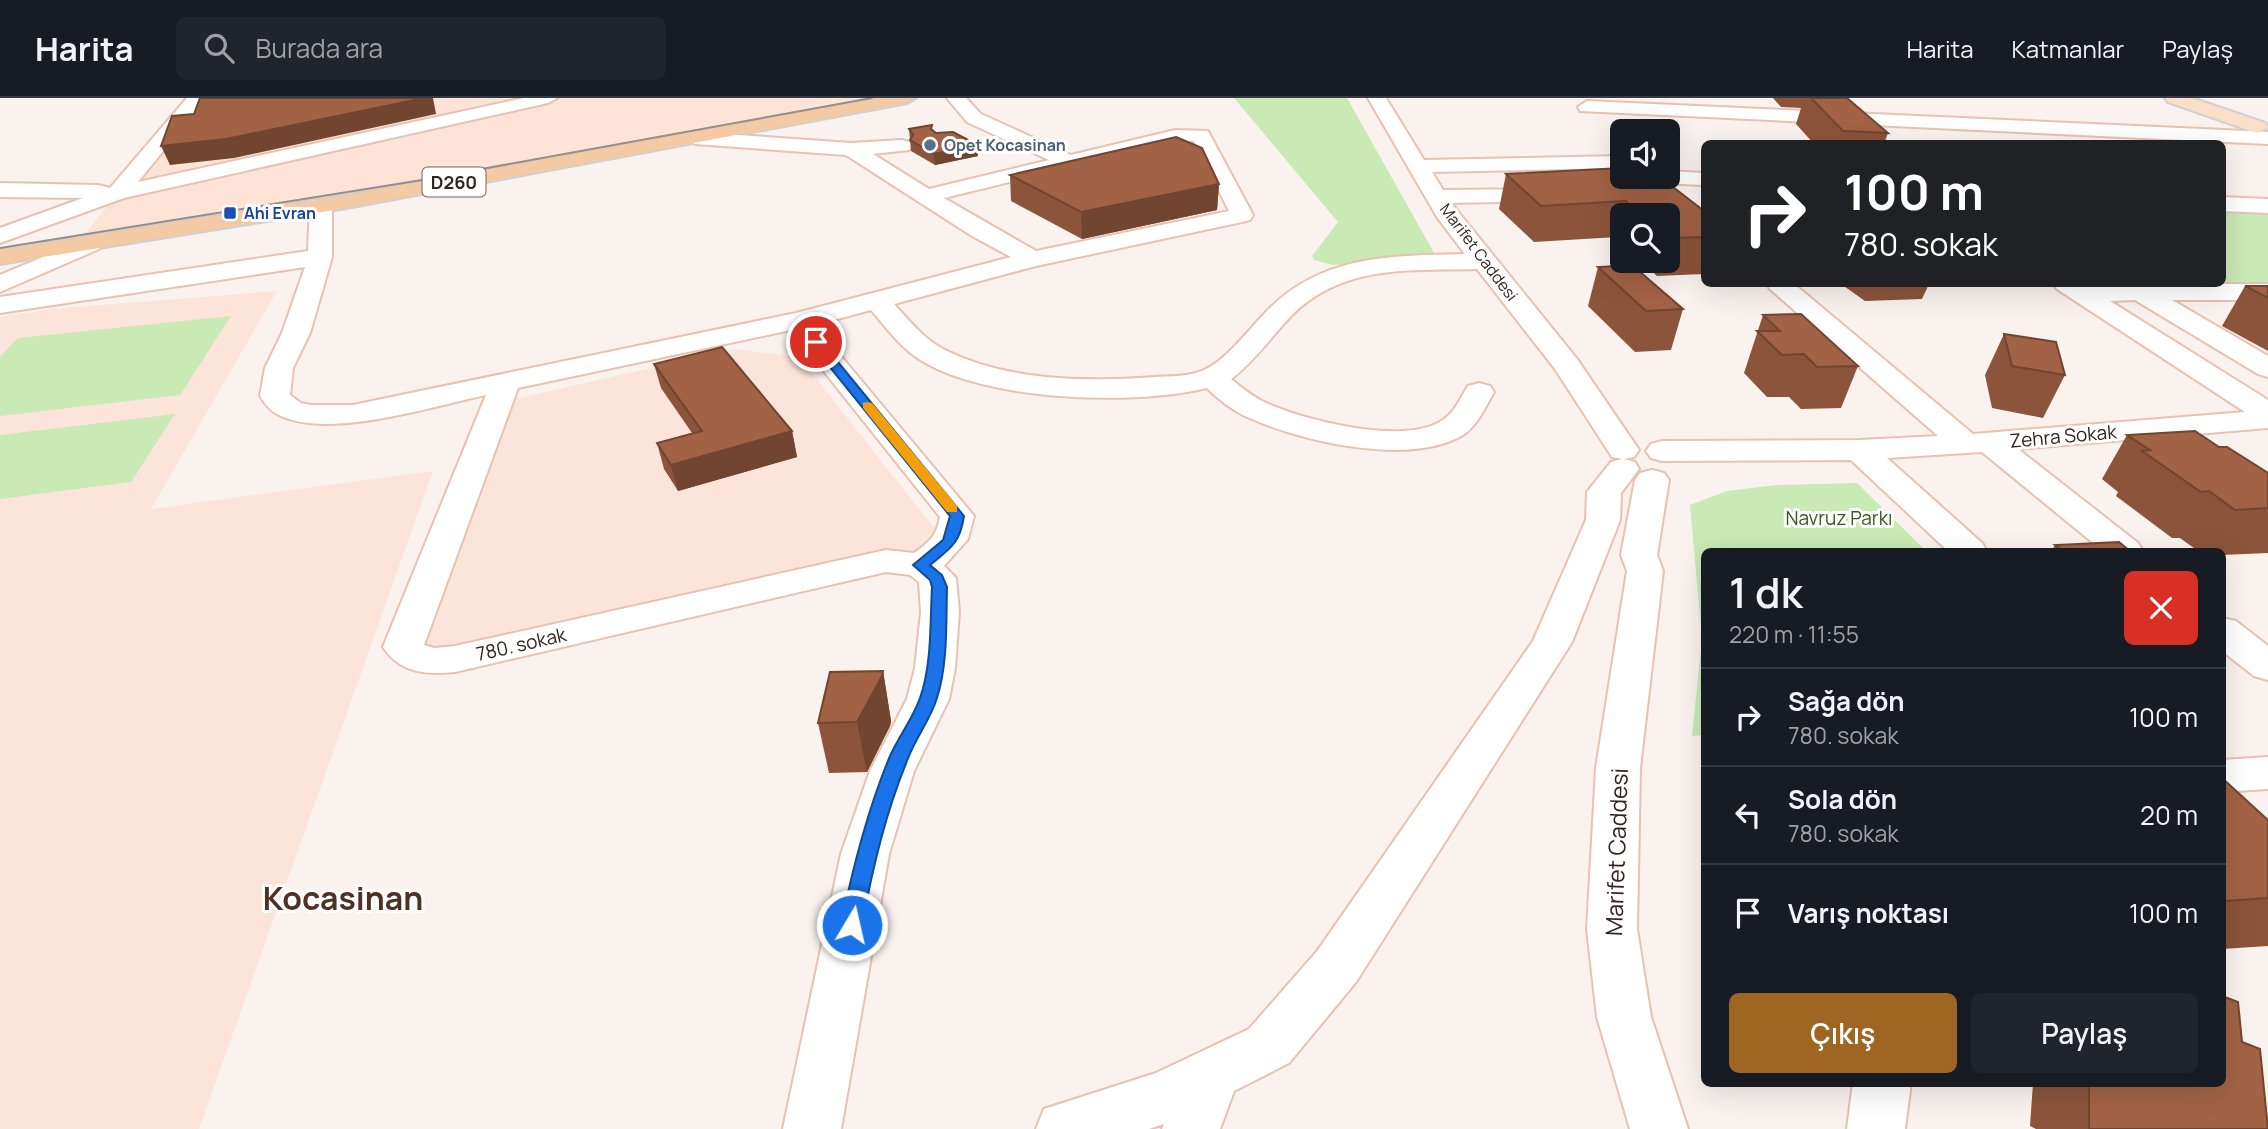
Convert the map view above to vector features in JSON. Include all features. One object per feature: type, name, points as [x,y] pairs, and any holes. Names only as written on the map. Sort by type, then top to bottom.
[{"type":"highway","name":"D260","points":[[259,195],[822,98]]},
{"type":"highway","name":"D260","points":[[0,257],[321,205],[907,98]]},
{"type":"highway","points":[[0,236],[109,219]]},
{"type":"main road","points":[[2174,98],[2265,129]]},
{"type":"main road","points":[[2212,98],[2230,112],[2265,129]]},
{"type":"main road","points":[[2233,98],[2265,129]]},
{"type":"street","points":[[118,192],[197,98]]},
{"type":"street","points":[[0,236],[118,192],[256,164],[548,98]]},
{"type":"street","name":"Marifet Caddesi","points":[[1377,98],[1448,216],[1651,466],[1654,560],[1645,571],[1619,755],[1612,929],[1624,1017],[1639,1071],[1660,1129]]},
{"type":"street","points":[[1860,98],[1899,140]]},
{"type":"street","points":[[1887,98],[1929,140]]},
{"type":"street","points":[[946,102],[974,118],[1069,162]]},
{"type":"street","points":[[1583,102],[2206,136],[2265,129]]},
{"type":"street","points":[[1583,102],[1605,127]]},
{"type":"street","points":[[321,205],[320,257],[296,333],[279,368],[275,396],[285,407],[320,415],[353,414],[798,321],[1032,259],[1242,215],[1201,135],[1175,136],[926,196]]},
{"type":"street","points":[[2206,136],[2215,140]]},
{"type":"street","points":[[695,138],[851,149],[902,146]]},
{"type":"street","points":[[2226,145],[2256,159]]},
{"type":"street","points":[[851,149],[979,231],[1032,259]]},
{"type":"street","points":[[1419,166],[1610,162]]},
{"type":"street","points":[[1670,190],[1701,180]]},
{"type":"street","points":[[0,190],[118,192]]},
{"type":"street","points":[[1437,197],[1575,193]]},
{"type":"street","points":[[2226,204],[2268,206]]},
{"type":"street","points":[[0,284],[91,244]]},
{"type":"street","points":[[0,304],[320,257]]},
{"type":"street","points":[[875,299],[932,355],[995,376],[1040,385],[1107,388],[1170,384],[1212,377],[1228,367],[1287,305],[1330,277],[1361,269],[1484,261]]},
{"type":"street","points":[[1783,287],[1977,443],[2120,548]]},
{"type":"street","points":[[2073,288],[2141,293],[2268,292]]},
{"type":"street","points":[[2073,288],[2268,413]]},
{"type":"street","points":[[2141,293],[2268,368]]},
{"type":"street","points":[[798,321],[957,516],[954,534],[948,543],[921,565],[937,578],[940,587],[935,668],[928,699],[892,771],[865,854],[812,1129]]},
{"type":"street","points":[[1212,377],[1238,399],[1274,417],[1336,433],[1393,440],[1433,436],[1454,427],[1479,392]]},
{"type":"street","name":"780. sokak","points":[[506,382],[402,647],[414,658],[439,661],[455,659],[886,561],[921,565]]},
{"type":"street","name":"Zehra Sokak","points":[[1651,466],[1848,455],[1859,450],[2268,419]]},
{"type":"street","points":[[1859,450],[1966,548]]},
{"type":"street","points":[[1065,1129],[1168,1096],[1269,1046],[1337,966],[1552,642],[1603,520],[1623,501],[1651,466]]},
{"type":"street","points":[[2226,633],[2268,667]]},
{"type":"street","points":[[2226,776],[2268,774]]},
{"type":"street","points":[[2226,789],[2259,818]]},
{"type":"street","points":[[1191,1129],[1212,1074]]},
{"type":"street","points":[[1876,1129],[1881,1087]]},
{"type":"shaded area","points":[[193,98],[878,98],[530,162],[85,234]]},
{"type":"shaded area","points":[[277,291],[151,509],[433,471],[199,1129],[0,1129],[0,317],[50,309]]},
{"type":"shaded area","points":[[735,349],[799,357],[939,534],[925,549],[445,659],[419,656],[506,401]]},
{"type":"green space","points":[[1234,98],[1347,98],[1437,258],[1333,265],[1314,260],[1312,256],[1338,222]]},
{"type":"green space","points":[[2226,210],[2268,212],[2268,285],[2226,285]]},
{"type":"green space","points":[[231,316],[180,395],[0,416],[0,357],[18,338]]},
{"type":"green space","points":[[175,414],[131,482],[0,499],[0,435]]},
{"type":"green space","name":"Navruz Parkı","points":[[1857,483],[1923,548],[1701,548],[1701,628],[1690,505],[1727,491],[1777,485]]},
{"type":"green space","name":"Navruz Parkı","points":[[1701,649],[1701,735],[1692,736]]},
{"type":"building","points":[[200,98],[424,98],[226,139],[161,146],[172,116],[194,114]]},
{"type":"building","points":[[1811,98],[1847,98],[1888,133],[1843,131]]},
{"type":"building","points":[[932,125],[931,129],[936,133],[953,132],[978,145],[934,154],[910,140],[913,135],[909,129]]},
{"type":"building","points":[[1176,137],[1202,148],[1219,184],[1081,212],[1010,175]]},
{"type":"building","points":[[1610,169],[1610,189],[1676,189],[1701,209],[1701,237],[1680,238],[1680,203],[1626,201],[1541,206],[1506,174]]},
{"type":"building","points":[[1610,266],[1610,273],[1641,273],[1683,309],[1646,311],[1598,267]]},
{"type":"building","points":[[2245,286],[2268,286],[2268,298]]},
{"type":"building","points":[[1801,314],[1858,366],[1817,367],[1804,354],[1782,355],[1757,331],[1780,331],[1763,315]]},
{"type":"building","points":[[2004,334],[2056,342],[2065,375],[2012,366]]},
{"type":"building","points":[[722,347],[792,431],[671,465],[657,443],[702,431],[654,364]]},
{"type":"building","points":[[2195,431],[2268,473],[2268,508],[2235,510],[2209,491],[2201,492],[2142,451],[2150,450],[2127,435]]},
{"type":"building","points":[[2119,542],[2126,548],[2059,548],[2055,545]]},
{"type":"building","points":[[883,671],[857,722],[818,723],[830,672]]},
{"type":"building","points":[[2226,782],[2268,820],[2268,898],[2226,901]]},
{"type":"building","points":[[2226,998],[2238,1002],[2242,1042],[2260,1049],[2268,1129],[2089,1128],[2089,1087],[2226,1087]]},
{"type":"tram line","points":[[0,248],[416,181],[872,98]]},
{"type":"slow traffic","points":[[867,405],[952,509]]},
{"type":"place","name":"Opet Kocasinan","points":[[930,145]]},
{"type":"place","name":"Ahi Evran","points":[[230,213]]},
{"type":"district","name":"Kocasinan","points":[[343,898]]},
{"type":"route","points":[[816,342],[957,516],[954,534],[948,543],[921,565],[937,578],[940,587],[939,638],[935,668],[928,699],[892,771],[878,811],[865,854],[852,925]]}]
